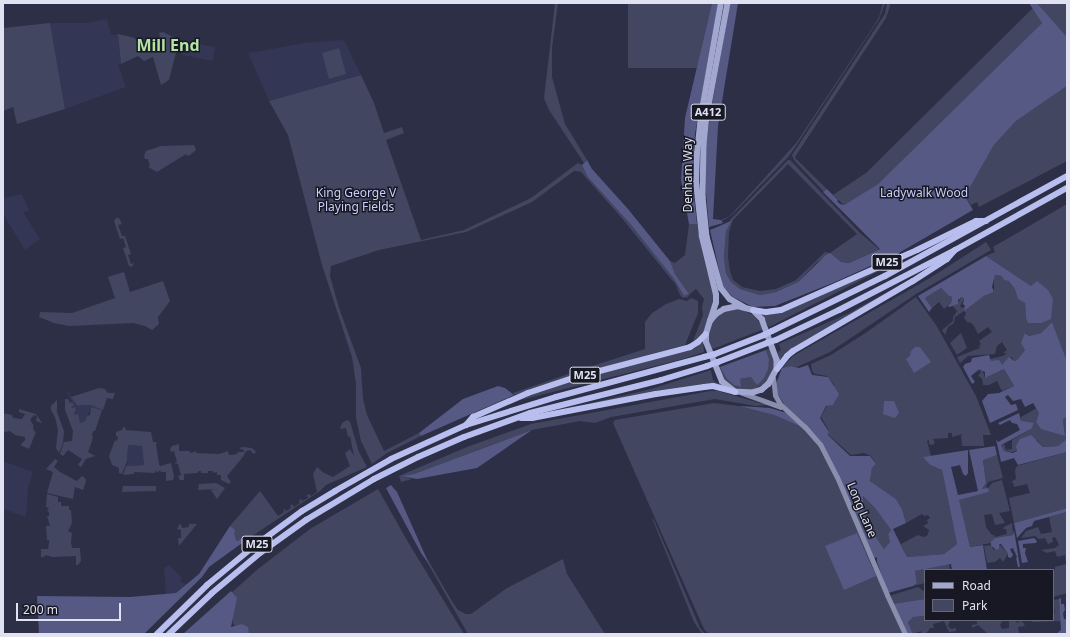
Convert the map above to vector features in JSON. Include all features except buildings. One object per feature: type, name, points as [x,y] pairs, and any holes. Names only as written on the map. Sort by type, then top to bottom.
[{"type":"highway","name":"M25","points":[[157,634],[207,585],[253,547],[302,511],[370,471],[466,425],[556,397],[715,354],[764,335],[885,276],[1067,176]]},
{"type":"highway","name":"M25","points":[[169,634],[212,593],[260,553],[306,520],[380,476],[464,437],[516,418],[707,366],[776,340],[839,310],[955,250],[1067,188]]},
{"type":"highway","name":"M25","points":[[753,310],[766,312],[781,310],[917,250],[976,221],[986,221]]},
{"type":"highway","name":"M25","points":[[777,369],[793,351],[913,281],[947,259],[955,250]]},
{"type":"highway","name":"M25","points":[[466,425],[473,417],[528,393],[573,378],[690,347],[706,334]]},
{"type":"highway","name":"M25","points":[[516,418],[532,418],[656,394],[704,387],[713,386],[739,392]]},
{"type":"main road","name":"Denham Way","points":[[703,222],[696,182],[698,135],[721,3]]},
{"type":"main road","name":"Denham Way","points":[[710,321],[716,303],[716,295],[704,237],[704,145],[710,99],[728,3]]},
{"type":"main road","name":"Denham Way","points":[[704,237],[723,292],[730,299],[744,308]]},
{"type":"main road","points":[[730,306],[744,308],[753,310],[766,327],[775,351],[777,369],[773,378],[762,390],[753,393],[739,392],[728,388],[718,376],[707,349],[706,334],[710,321],[730,306]]},
{"type":"street","name":"Long Lane","points":[[773,378],[775,395],[782,407],[805,427],[820,444],[837,477],[905,634]]},
{"type":"street","name":"Long Lane","points":[[739,392],[782,407]]},
{"type":"shaded area","points":[[107,19],[111,35],[118,34],[121,64],[118,65],[126,87],[65,109],[50,23],[85,23]]},
{"type":"shaded area","points":[[344,40],[361,75],[269,101],[248,53],[305,43]]},
{"type":"shaded area","points":[[189,42],[215,47],[213,61],[182,55],[184,46],[188,45]]},
{"type":"shaded area","points":[[22,194],[29,211],[23,212],[40,239],[25,250],[3,214],[4,198]]},
{"type":"shaded area","points":[[68,391],[77,405],[90,405],[109,413],[91,407],[85,421],[80,423],[75,415],[76,411],[67,392]]},
{"type":"shaded area","points":[[128,445],[142,446],[144,465],[127,466]]},
{"type":"shaded area","points":[[3,461],[33,472],[28,488],[26,517],[3,509]]},
{"type":"shaded area","points":[[169,565],[182,578],[180,580],[182,583],[187,584],[176,593],[166,594],[164,568]]},
{"type":"green space","points":[[555,3],[558,3],[552,48],[552,77],[565,124],[587,160],[584,163],[549,110],[544,98]]},
{"type":"green space","points":[[628,3],[712,3],[697,68],[628,68]]},
{"type":"green space","points":[[712,3],[718,3],[695,134],[692,178],[697,224],[689,224],[681,180],[685,118]]},
{"type":"green space","points":[[730,3],[738,3],[718,126],[713,219],[721,220],[723,223],[709,227],[706,193],[706,146]]},
{"type":"green space","points":[[883,3],[885,3],[879,19],[788,157],[732,215],[722,221],[721,220],[730,216],[797,142],[873,27],[879,17]]},
{"type":"green space","points":[[887,3],[890,3],[890,6],[886,18],[795,157],[827,189],[824,192],[794,160],[792,155],[885,14]]},
{"type":"green space","name":"Ladywalk Wood","points":[[1029,3],[1037,3],[1067,37],[1067,86],[1016,121],[994,145],[965,196],[973,210],[897,254],[835,282],[775,306],[753,307],[733,297],[723,287],[710,230],[731,221],[726,231],[724,257],[726,273],[731,282],[740,289],[760,295],[776,292],[798,282],[826,255],[830,253],[841,262],[849,263],[880,249],[823,192],[827,189],[840,204],[844,205],[878,184],[1042,23]]},
{"type":"green space","points":[[1037,3],[1067,3],[1067,37]]},
{"type":"green space","points":[[1033,8],[1042,23],[878,184],[844,205],[833,195],[866,173]]},
{"type":"green space","points":[[50,23],[65,109],[17,124],[13,107],[3,111],[3,28]]},
{"type":"green space","points":[[163,32],[175,38],[178,45],[169,80],[161,85],[153,57],[144,61],[138,56],[121,64],[118,34],[135,38],[136,41],[150,41],[160,37],[159,33]]},
{"type":"green space","points":[[339,48],[346,74],[329,79],[322,53]]},
{"type":"green space","name":"King George V Playing Fields","points":[[361,75],[374,103],[384,133],[402,127],[404,133],[386,140],[421,240],[464,230],[531,198],[578,163],[582,165],[587,176],[632,226],[674,279],[684,296],[689,294],[675,274],[670,261],[675,263],[685,255],[689,224],[697,224],[714,299],[712,313],[703,333],[697,341],[693,341],[703,315],[702,307],[704,299],[696,289],[688,297],[683,298],[680,295],[676,285],[621,217],[581,172],[574,171],[532,202],[466,232],[379,250],[331,266],[330,276],[339,308],[361,368],[363,399],[367,415],[384,451],[419,433],[421,436],[387,453],[372,464],[361,441],[356,418],[356,384],[352,357],[322,265],[288,135],[269,101]]},
{"type":"green space","points":[[1067,86],[1067,161],[979,207],[977,202],[971,205],[965,196],[994,145],[1016,121]]},
{"type":"green space","points":[[194,145],[196,150],[190,155],[187,156],[186,154],[157,172],[148,167],[150,166],[148,159],[145,159],[144,156],[146,151],[161,146]]},
{"type":"green space","points":[[587,160],[592,169],[628,209],[670,261],[675,274],[689,294],[684,296],[674,279],[632,226],[587,176],[582,165]]},
{"type":"green space","points":[[788,160],[790,160],[860,233],[879,249],[849,263],[841,262],[830,254],[816,263],[798,282],[776,292],[760,295],[740,289],[731,282],[726,273],[724,257],[726,231],[730,220]],"holes":[[[788,164],[857,234],[830,253],[825,252],[796,280],[776,289],[760,291],[742,287],[733,280],[730,271],[728,257],[729,232],[733,220]]]},
{"type":"green space","points":[[1067,204],[1067,361],[1052,322],[1041,333],[1029,336],[1026,333],[1025,350],[1017,360],[1014,361],[1011,357],[1002,365],[991,361],[990,359],[1003,356],[1007,353],[1003,353],[1007,350],[1002,342],[997,346],[995,354],[968,356],[960,363],[957,357],[980,348],[979,346],[981,344],[979,341],[992,332],[988,327],[978,334],[974,326],[970,322],[968,323],[964,318],[966,313],[964,311],[955,317],[954,323],[948,327],[945,335],[942,330],[953,321],[953,317],[957,311],[952,305],[956,305],[962,297],[964,299],[960,306],[962,308],[966,306],[964,310],[984,296],[994,292],[994,275],[1002,276],[1009,280],[1025,303],[1026,318],[1031,286],[986,256],[995,252],[993,247]]},
{"type":"green space","points":[[116,218],[119,218],[122,224],[118,225],[122,236],[125,236],[131,254],[128,255],[131,264],[134,263],[132,267],[129,266],[123,248],[126,247],[123,238],[120,239],[114,221]]},
{"type":"green space","points":[[986,242],[991,250],[916,294],[830,352],[797,367],[791,366],[782,368],[793,356],[930,278]]},
{"type":"green space","points":[[930,245],[769,327],[760,313],[769,314]]},
{"type":"green space","points":[[986,256],[1031,286],[1037,281],[1048,290],[1053,299],[1051,319],[1041,323],[1028,323],[1026,318],[1025,303],[1018,299],[1015,289],[1009,281],[1004,280],[1002,276],[995,275],[992,287],[994,292],[984,296],[964,311],[964,299],[962,297],[958,300],[958,304],[949,307],[948,306],[951,303],[952,297],[941,288],[925,298],[932,308],[929,312],[918,296]]},
{"type":"green space","points":[[124,272],[130,292],[163,281],[170,301],[158,317],[159,324],[152,330],[145,326],[133,323],[69,326],[54,323],[39,317],[40,312],[72,313],[115,298],[108,277]]},
{"type":"green space","points":[[914,277],[784,355],[779,361],[778,352],[781,350],[779,344],[849,313]]},
{"type":"green space","points":[[941,288],[952,297],[951,303],[944,309],[939,302],[932,308],[925,298]]},
{"type":"green space","points":[[916,297],[936,325],[976,396],[991,435],[983,435],[984,446],[962,446],[961,436],[963,434],[952,437],[952,433],[948,433],[948,438],[933,439],[935,443],[932,445],[929,444],[929,440],[927,441],[931,456],[924,457],[930,465],[942,470],[957,544],[944,554],[907,557],[901,544],[918,535],[923,537],[927,536],[929,530],[923,526],[932,521],[928,523],[927,520],[930,518],[928,515],[924,516],[922,514],[906,523],[902,509],[896,499],[870,481],[872,468],[876,464],[871,456],[864,453],[851,455],[829,435],[828,429],[821,417],[827,406],[833,404],[834,385],[827,376],[815,374],[812,371],[811,364],[831,355],[867,332]]},
{"type":"green space","points":[[691,298],[698,301],[698,313],[685,345],[575,375],[514,395],[513,393],[645,349],[645,322],[652,313],[666,304],[679,299],[687,301]]},
{"type":"green space","points":[[731,309],[741,309],[755,316],[764,329],[710,350],[707,339],[713,320],[720,313]]},
{"type":"green space","points":[[1052,322],[1067,361],[1067,416],[1063,420],[1065,436],[1041,429],[1036,422],[1039,413],[1033,403],[1025,407],[1021,399],[1013,401],[1008,395],[1005,397],[1011,405],[1016,404],[1018,410],[990,423],[982,401],[988,394],[999,393],[1014,386],[1004,369],[985,378],[985,372],[979,369],[971,376],[975,382],[972,384],[963,367],[965,364],[971,362],[972,358],[989,355],[991,361],[999,360],[1002,365],[1009,357],[1014,361],[1017,360],[1025,350],[1021,343],[1025,333],[1029,336],[1041,333]]},
{"type":"green space","points":[[961,333],[967,348],[957,355],[950,343]]},
{"type":"green space","points":[[703,340],[704,352],[683,359],[513,402],[569,382],[670,355]]},
{"type":"green space","points":[[915,347],[920,347],[931,362],[914,373],[906,359],[910,356],[911,351]]},
{"type":"green space","points":[[770,348],[774,365],[771,375],[767,382],[751,391],[730,387],[724,381],[717,368],[720,367],[726,378],[740,379],[751,377],[769,359],[766,350]]},
{"type":"green space","points":[[766,350],[769,359],[768,369],[764,378],[757,385],[751,377],[740,379],[741,387],[734,385],[726,378],[720,367]]},
{"type":"green space","points":[[808,365],[812,375],[828,377],[839,394],[833,405],[826,406],[820,418],[829,432],[828,435],[850,456],[870,456],[876,464],[872,468],[870,481],[896,499],[902,509],[906,523],[893,529],[907,557],[944,554],[957,544],[942,470],[930,465],[923,457],[968,450],[968,473],[966,476],[963,474],[960,465],[951,467],[958,495],[978,491],[969,450],[995,446],[997,455],[983,460],[986,483],[982,489],[988,488],[989,492],[959,500],[970,547],[983,545],[987,569],[952,569],[951,564],[915,571],[917,583],[913,586],[888,593],[877,562],[877,557],[875,558],[872,556],[822,443],[787,409],[777,393],[776,384],[782,368],[791,366],[799,368]],"holes":[[[863,496],[875,508],[891,530],[888,534],[890,542],[884,549],[871,530],[864,512]]]},
{"type":"green space","points":[[979,369],[982,369],[985,378],[1004,369],[1014,386],[1002,391],[997,381],[989,385],[983,385],[982,379],[978,375],[981,373],[980,370],[973,374]]},
{"type":"green space","points":[[711,370],[713,380],[722,386],[587,404],[651,389]]},
{"type":"green space","points":[[498,386],[505,388],[514,395],[421,436],[419,433],[463,399]]},
{"type":"green space","points":[[99,388],[105,389],[108,393],[115,393],[113,399],[107,398],[103,410],[90,405],[77,405],[71,397]]},
{"type":"green space","points":[[710,391],[718,391],[767,405],[756,406],[715,399],[611,417],[595,423],[580,421],[532,430],[414,474],[402,476],[412,479],[401,482],[399,476],[467,447],[531,424]]},
{"type":"green space","points":[[65,399],[68,399],[70,403],[72,402],[74,405],[71,408],[75,407],[76,411],[74,413],[75,415],[78,414],[80,423],[85,421],[87,416],[90,415],[91,407],[102,410],[95,431],[93,431],[92,441],[88,452],[95,456],[86,459],[81,467],[78,465],[82,459],[68,450],[63,456],[60,454],[64,442],[72,441],[73,431],[65,410]]},
{"type":"green space","points":[[57,400],[57,412],[64,431],[63,443],[59,453],[56,448],[58,430],[55,417],[51,410],[51,406]]},
{"type":"green space","points":[[884,401],[894,401],[899,413],[895,418],[883,414]]},
{"type":"green space","points":[[714,403],[739,406],[774,415],[804,428],[814,439],[835,476],[904,634],[709,634],[704,629],[613,423],[615,420]]},
{"type":"green space","points":[[739,406],[770,408],[787,413],[804,428],[774,415]]},
{"type":"green space","points":[[19,409],[36,414],[42,423],[36,421],[37,416],[34,415],[30,420],[34,426],[28,424],[33,426],[34,431],[36,432],[29,449],[20,445],[25,440],[25,437],[15,435],[10,431],[5,432],[3,430],[3,413],[12,415],[13,418],[22,419],[25,414],[19,412]]},
{"type":"green space","points":[[1037,409],[1039,413],[1036,422],[1065,436],[1063,420],[1067,416],[1067,443],[1066,441],[1058,446],[1043,447],[1037,440],[1013,452],[1004,451],[1001,445],[1004,444],[1006,450],[1012,449],[1012,440],[1031,429],[1020,421],[1021,417]]},
{"type":"green space","points":[[1019,413],[1021,421],[1034,423],[1031,429],[1001,445],[1004,451],[1013,453],[1017,451],[1016,446],[1020,439],[1031,435],[1043,447],[1058,446],[1066,440],[1067,452],[1018,465],[1014,458],[1001,462],[996,439],[998,442],[1020,430],[1017,424],[1012,423],[1010,420],[1000,425],[998,423]]},
{"type":"green space","points":[[347,420],[350,422],[359,452],[367,467],[326,485],[320,491],[249,538],[244,536],[238,541],[236,540],[230,526],[260,491],[278,516],[284,512],[283,510],[285,509],[286,511],[291,508],[290,506],[292,504],[294,507],[300,503],[299,500],[301,499],[302,501],[308,498],[307,495],[309,494],[311,496],[317,492],[313,474],[317,467],[324,473],[333,477],[350,466],[345,453],[350,449],[354,456],[350,436],[348,437],[346,428],[340,429],[342,423]]},
{"type":"green space","points":[[123,427],[126,428],[125,430],[151,432],[153,442],[157,442],[159,464],[160,466],[171,463],[174,476],[173,480],[166,481],[166,472],[161,472],[160,470],[158,472],[155,471],[155,473],[134,472],[134,474],[123,475],[126,466],[144,465],[142,446],[128,445],[127,461],[122,474],[119,473],[119,468],[112,465],[109,456],[115,440],[117,441],[118,437],[116,436],[116,432],[122,430]]},
{"type":"green space","points":[[532,430],[477,468],[417,479],[401,476],[414,474]]},
{"type":"green space","points":[[179,444],[179,451],[189,451],[191,453],[196,451],[196,453],[219,454],[228,451],[229,455],[231,455],[237,454],[238,452],[244,452],[244,450],[240,449],[241,447],[252,448],[256,452],[254,454],[250,450],[246,451],[243,457],[241,457],[242,458],[227,476],[231,482],[229,484],[221,480],[221,475],[217,475],[217,472],[213,473],[213,471],[208,471],[208,473],[201,473],[201,471],[199,471],[197,473],[184,474],[184,480],[180,480],[178,476],[181,475],[178,464],[174,463],[177,462],[174,451],[171,452],[170,449],[172,446]]},
{"type":"green space","points":[[1067,452],[1067,508],[1014,523],[1009,498],[1030,493],[1027,484],[1014,487],[1013,482],[1009,483],[1016,479],[1015,470],[1017,466]]},
{"type":"green space","points":[[997,455],[1003,478],[988,482],[986,487],[988,488],[992,483],[1002,480],[1010,511],[999,513],[1005,523],[995,525],[992,514],[984,515],[986,527],[995,537],[1007,534],[1006,529],[1003,529],[1012,523],[1013,535],[995,538],[991,543],[970,547],[958,500],[989,492],[982,490],[986,483],[983,459]]},
{"type":"green space","points":[[55,459],[58,461],[54,467],[60,472],[77,481],[82,476],[85,478],[86,481],[83,490],[75,487],[73,499],[47,493],[53,472],[46,469]]},
{"type":"green space","points":[[216,483],[225,488],[217,499],[211,490],[219,489],[198,490],[199,484]]},
{"type":"green space","points":[[391,485],[397,492],[430,566],[421,553],[386,488]]},
{"type":"green space","points":[[123,486],[156,486],[156,491],[122,492]]},
{"type":"green space","points":[[378,489],[408,542],[464,634],[248,634],[233,624],[230,594],[258,569],[310,529]]},
{"type":"green space","points":[[47,494],[58,497],[58,502],[61,502],[61,506],[69,506],[69,510],[71,510],[72,523],[68,531],[72,533],[72,548],[80,548],[81,561],[78,565],[76,565],[76,556],[53,557],[45,555],[44,557],[41,557],[41,549],[48,549],[49,543],[49,540],[47,540],[46,526],[50,526],[47,516],[49,516],[49,512],[47,511],[49,508],[46,507]]},
{"type":"green space","points":[[863,496],[875,508],[891,530],[888,534],[890,542],[884,549],[871,530],[864,512]]},
{"type":"green space","points":[[1067,508],[1067,512],[1034,521],[1032,526],[1026,528],[1017,538],[1014,523]]},
{"type":"green space","points":[[1067,512],[1067,593],[1054,597],[1054,570],[1055,567],[1066,564],[1065,555],[1057,557],[1055,551],[1047,553],[1041,550],[1055,548],[1059,545],[1055,537],[1052,538],[1053,542],[1048,544],[1045,538],[1039,539],[1035,536],[1021,538],[1026,531],[1038,527],[1041,534],[1052,532],[1049,517]]},
{"type":"green space","points":[[652,518],[700,628],[705,634],[702,634],[694,622]]},
{"type":"green space","points":[[180,524],[182,528],[189,527],[189,524],[197,524],[179,546],[178,538],[181,538],[181,530],[177,529]]},
{"type":"green space","points":[[230,526],[235,530],[234,533],[236,540],[238,541],[244,536],[249,538],[209,567],[202,577],[144,634],[39,634],[37,596],[130,597],[176,593],[199,574]]},
{"type":"green space","points":[[1014,530],[1020,567],[1018,567],[1017,557],[1013,548],[1010,549],[1013,555],[1011,558],[1008,557],[1008,554],[1001,544],[999,544],[999,549],[996,550],[991,545],[991,542],[995,538],[1013,535]]},
{"type":"green space","points":[[857,533],[876,576],[844,590],[825,546]]},
{"type":"green space","points":[[1034,538],[1037,541],[1036,543],[1023,544],[1023,548],[1026,548],[1025,553],[1028,562],[1022,563],[1018,541]]},
{"type":"green space","points":[[999,544],[1008,554],[1003,562],[1000,558],[995,562],[987,563],[984,546],[992,545],[993,549],[996,550]]},
{"type":"green space","points":[[421,548],[453,603],[458,610],[466,614],[471,614],[507,588],[563,559],[567,574],[605,634],[468,634],[430,567]]},
{"type":"green space","points":[[949,564],[950,569],[925,569]]},
{"type":"green space","points":[[924,569],[924,583],[913,586],[917,583],[915,571]]},
{"type":"green space","points":[[918,587],[924,591],[924,599],[892,604],[889,596]]},
{"type":"green space","points":[[231,591],[237,598],[231,627],[242,624],[248,627],[249,634],[183,634]]},
{"type":"green space","points":[[1061,598],[1061,604],[1064,604],[1065,610],[1063,613],[1064,619],[1067,619],[1067,634],[1056,634],[1061,630],[1059,599]]},
{"type":"green space","points":[[924,599],[924,616],[913,617],[908,623],[913,634],[907,634],[892,604]]},
{"type":"green space","points":[[1059,599],[1061,621],[1032,622],[1054,621],[1054,600]]},
{"type":"green space","points":[[924,616],[924,621],[944,621],[933,624],[934,628],[930,628],[926,634],[922,634],[921,631],[913,634],[908,624],[913,617]]},
{"type":"green space","points":[[944,621],[950,621],[948,626],[951,629],[956,628],[956,631],[949,632]]},
{"type":"green space","points":[[977,621],[1002,621],[1000,625],[1002,629],[1009,628],[1009,621],[1016,621],[1017,624],[1019,621],[1023,622],[1025,626],[1018,627],[1019,633],[1021,634],[988,634],[978,625],[972,628],[972,625],[977,624]]},
{"type":"district","name":"Mill End","points":[[168,45]]}]
